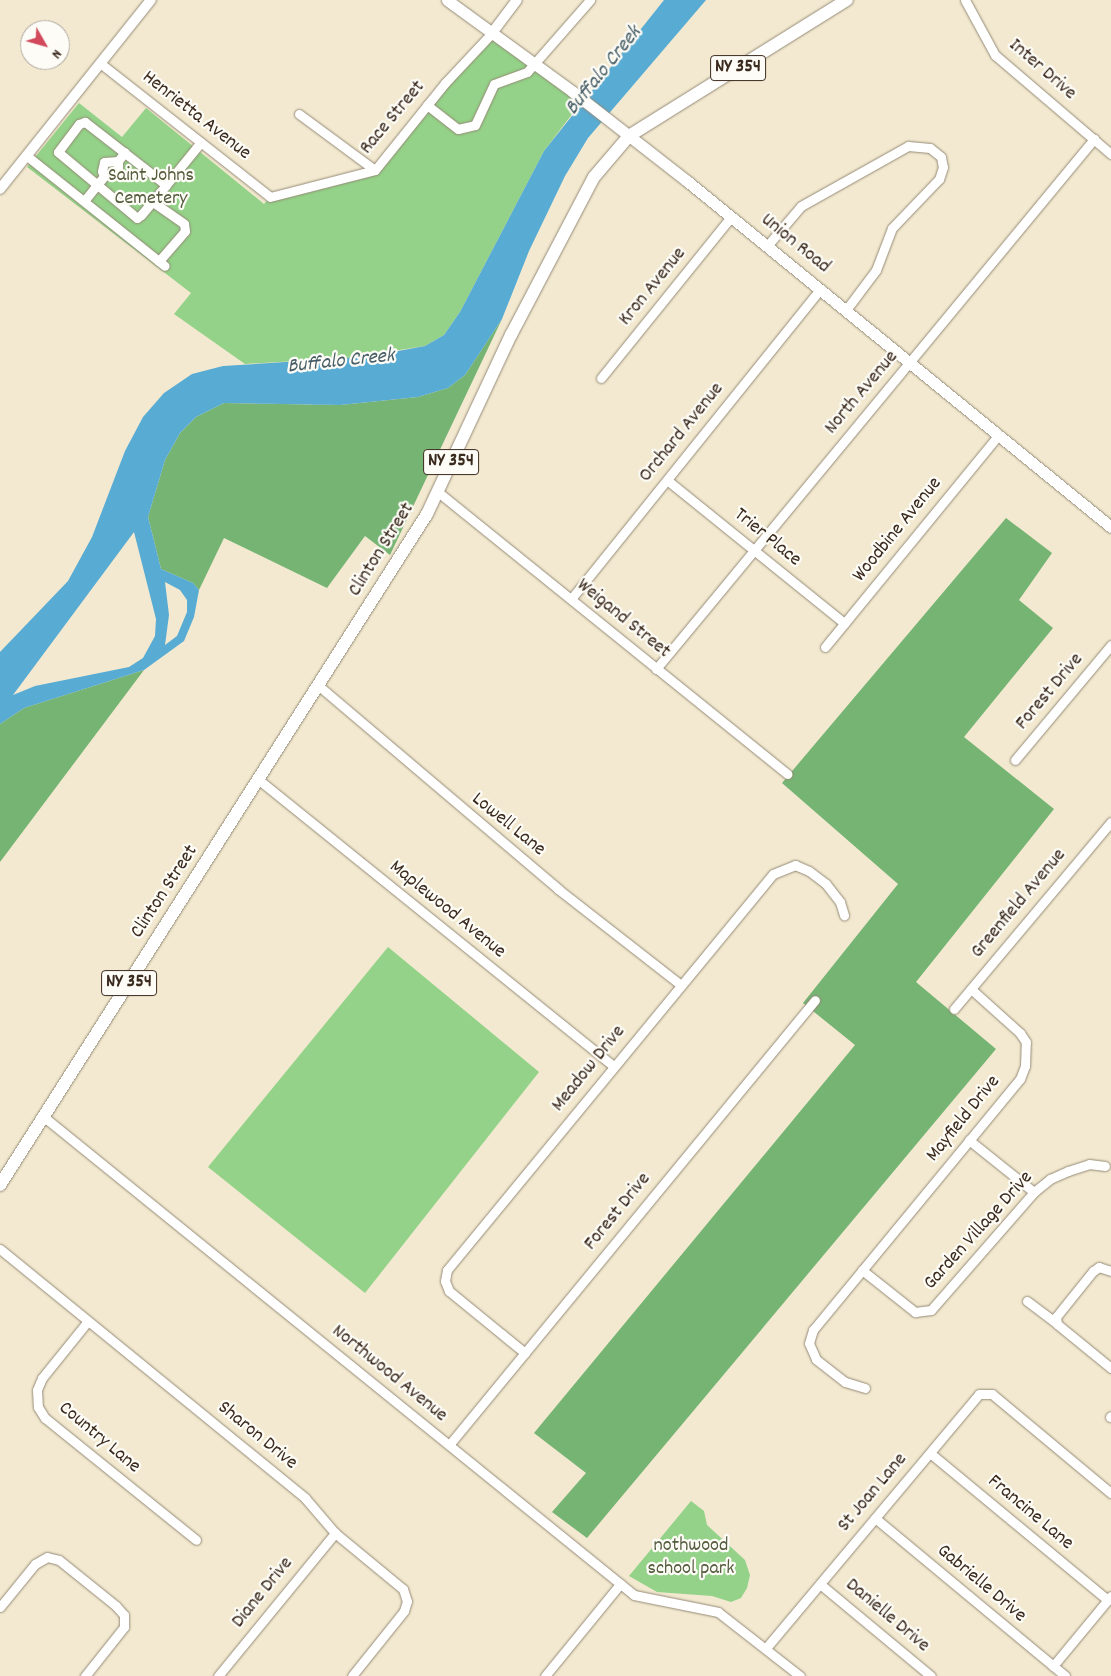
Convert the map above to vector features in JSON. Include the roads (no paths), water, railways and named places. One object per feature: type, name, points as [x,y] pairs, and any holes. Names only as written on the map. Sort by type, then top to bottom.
[{"type":"main road","name":"Union Road","points":[[447,0],[573,92],[731,217],[1111,528]]},
{"type":"main road","name":"Clinton Street","points":[[0,1185],[427,514],[511,335],[594,177],[629,136],[847,0]]},
{"type":"street","points":[[0,189],[151,0]]},
{"type":"street","points":[[492,33],[516,0]]},
{"type":"street","points":[[427,105],[458,129],[475,125],[494,84],[524,74],[590,0]]},
{"type":"street","name":"Inter Drive","points":[[964,0],[995,55],[1111,154]]},
{"type":"street","name":"Race Street","points":[[270,197],[376,170],[427,105],[492,33]]},
{"type":"street","name":"Henrietta Avenue","points":[[100,64],[270,197]]},
{"type":"street","points":[[299,114],[376,170]]},
{"type":"street","points":[[166,185],[85,122],[79,124],[59,148],[60,156],[137,218],[153,202],[201,142]]},
{"type":"street","name":"North Avenue","points":[[656,669],[1094,139]]},
{"type":"street","points":[[767,246],[801,206],[908,146],[930,148],[941,157],[943,167],[939,179],[892,228],[876,270],[846,310]]},
{"type":"street","points":[[84,201],[104,176],[118,172],[118,161],[125,152]]},
{"type":"street","points":[[26,156],[162,264],[185,231],[184,224],[153,202]]},
{"type":"street","points":[[104,176],[102,171],[104,162],[118,161]]},
{"type":"street","name":"Kron Avenue","points":[[602,378],[731,217]]},
{"type":"street","name":"Orchard Avenue","points":[[571,599],[820,289]]},
{"type":"street","name":"Woodbine Avenue","points":[[825,647],[998,436]]},
{"type":"street","name":"Trier Place","points":[[667,480],[844,623]]},
{"type":"street","name":"Weigand Street","points":[[438,492],[787,774]]},
{"type":"street","name":"Forest Drive","points":[[1016,760],[1111,645]]},
{"type":"street","name":"Lowell Lane","points":[[319,686],[558,888],[681,985]]},
{"type":"street","name":"Maplewood Avenue","points":[[259,780],[613,1066]]},
{"type":"street","name":"Greenfield Avenue","points":[[954,1009],[1111,822]]},
{"type":"street","name":"Meadow Drive","points":[[525,1353],[450,1291],[445,1275],[613,1066],[773,874],[782,868],[795,865],[808,870],[826,884],[840,902],[844,915]]},
{"type":"street","name":"Mayfield Drive","points":[[865,1388],[845,1382],[816,1360],[809,1344],[813,1330],[1020,1078],[1027,1051],[1020,1033],[971,990]]},
{"type":"street","name":"Forest Drive","points":[[449,1445],[815,1000]]},
{"type":"street","name":"Northwood Avenue","points":[[44,1117],[620,1584],[645,1600],[702,1607],[731,1620],[800,1676]]},
{"type":"street","points":[[969,1140],[1034,1192]]},
{"type":"street","name":"Garden Village Drive","points":[[862,1270],[915,1312],[931,1310],[1034,1192],[1068,1171],[1088,1164],[1105,1166]]},
{"type":"street","name":"Sharon Drive","points":[[0,1250],[305,1498],[334,1533],[398,1585],[407,1601],[404,1611],[352,1676]]},
{"type":"street","points":[[1057,1324],[1060,1309],[1093,1270],[1099,1267],[1111,1271]]},
{"type":"street","points":[[1027,1301],[1111,1368]]},
{"type":"street","name":"Country Lane","points":[[88,1321],[42,1378],[37,1390],[38,1407],[45,1418],[196,1540]]},
{"type":"street","name":"St Joan Lane","points":[[766,1648],[979,1394],[992,1394],[1111,1493]]},
{"type":"street","name":"Francine Lane","points":[[930,1453],[1109,1598]]},
{"type":"street","name":"Gabrielle Drive","points":[[875,1518],[1065,1676]]},
{"type":"street","name":"Diane Drive","points":[[218,1676],[334,1533]]},
{"type":"street","points":[[0,1607],[35,1564],[47,1557],[59,1560],[116,1606],[124,1616],[124,1626],[85,1676]]},
{"type":"street","points":[[545,1676],[620,1584]]},
{"type":"street","name":"Danielle Drive","points":[[820,1584],[931,1676]]},
{"type":"street","points":[[1053,1666],[1109,1598]]},
{"type":"water","name":"Buffalo Creek","points":[[664,0],[706,0],[588,138],[565,176],[529,251],[502,319],[465,375],[448,388],[418,397],[340,405],[224,403],[196,417],[180,433],[165,460],[148,517],[161,569],[193,583],[199,590],[194,617],[184,641],[144,670],[24,708],[0,724],[0,652],[68,581],[92,537],[125,451],[143,417],[164,393],[192,374],[223,366],[348,358],[398,351],[425,346],[444,335],[460,312],[544,151]],"holes":[[[134,532],[156,619],[155,636],[143,658],[129,667],[35,686],[13,695]],[[165,582],[180,590],[187,600],[187,612],[177,636],[165,645],[169,615]]]},
{"type":"park label","name":"Saint Johns Cemetery","points":[[151,188]]},
{"type":"park label","name":"nothwood school park","points":[[691,1558]]}]
